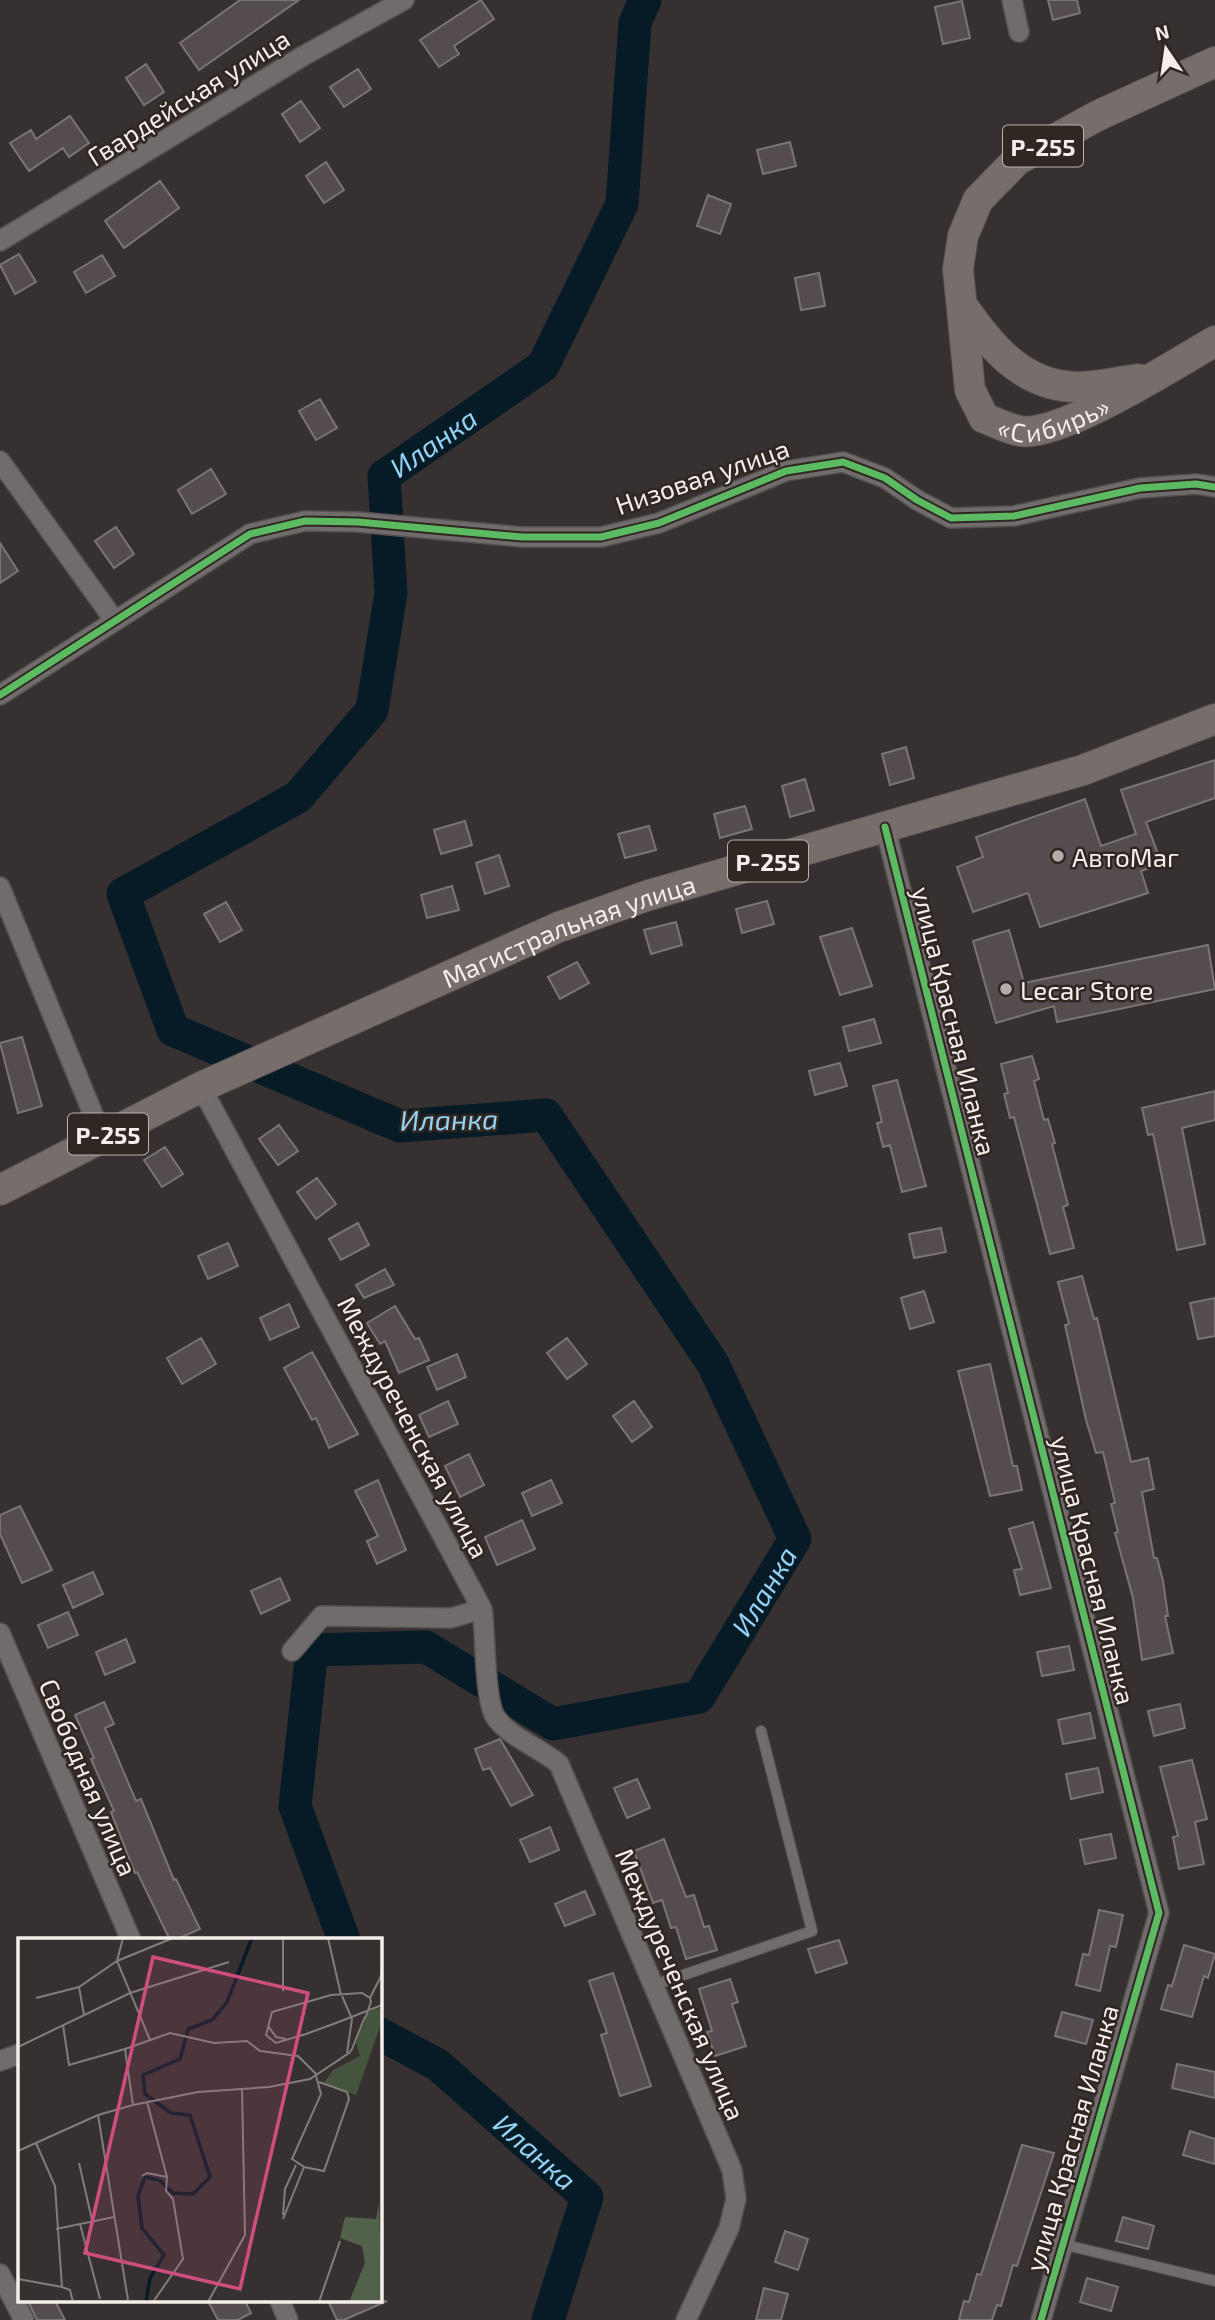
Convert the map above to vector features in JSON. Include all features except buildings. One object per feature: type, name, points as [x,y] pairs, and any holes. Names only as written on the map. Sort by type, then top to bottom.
[{"type":"main road","name":"«Сибирь»","points":[[1215,62],[1097,117],[1017,160],[978,200],[963,236],[957,268],[970,390],[984,418],[1021,432],[1058,425],[1101,406],[1215,341]]},
{"type":"main road","name":"«Сибирь»","points":[[959,302],[986,339],[1012,366],[1045,381],[1076,387],[1152,377]]},
{"type":"main road","name":"Магистральная улица","points":[[209,1084],[330,1028],[602,911],[1083,769],[1215,719]]},
{"type":"main road","name":"Р-255","points":[[0,1190],[209,1084]]},
{"type":"street","name":"Гвардейская улица","points":[[0,241],[303,56],[404,0]]},
{"type":"street","points":[[1012,0],[1019,32]]},
{"type":"street","points":[[0,461],[115,621]]},
{"type":"street","name":"Низовая улица","points":[[0,695],[250,534],[305,521],[522,537],[601,537],[659,523],[786,471],[843,463],[886,478],[917,500],[951,518],[1014,516],[1140,488],[1196,484],[1215,487]]},
{"type":"street","name":"улица Красная Иланка","points":[[885,827],[1159,1913],[1041,2320]]},
{"type":"street","points":[[0,887],[102,1136]]},
{"type":"street","name":"Междуреченская улица","points":[[209,1084],[482,1609],[489,1697],[495,1717],[508,1730],[558,1764],[732,2170],[736,2199],[729,2228],[686,2320]]},
{"type":"street","points":[[292,1651],[321,1616],[451,1618],[482,1609]]},
{"type":"street","name":"Свободная улица","points":[[0,1633],[130,1938]]},
{"type":"street","points":[[0,2061],[18,2054]]},
{"type":"street","points":[[0,2274],[24,2320]]},
{"type":"street","points":[[280,2302],[288,2320]]},
{"type":"lane","points":[[654,1985],[812,1931],[761,1731]]},
{"type":"lane","points":[[1061,2244],[1215,2281]]},
{"type":"waterway","name":"Иланка","points":[[343,1938],[295,1806],[312,1650],[426,1647],[553,1724],[699,1697],[795,1539],[713,1364],[546,1115],[400,1126],[173,1030],[123,894],[298,797],[372,710],[391,593],[384,476],[543,366],[622,204],[635,23],[645,0]]},
{"type":"waterway","name":"Иланка","points":[[382,2035],[438,2065],[587,2197],[548,2320]]},
{"type":"cycle path","points":[[0,695],[250,534],[305,521],[358,522],[522,537],[601,537],[659,523],[786,471],[843,462],[885,478],[917,500],[951,518],[1014,516],[1140,488],[1196,484],[1215,487]]},
{"type":"cycle path","points":[[885,827],[1159,1913],[1041,2320]]},
{"type":"place","name":"АвтоМаг","points":[[1058,856]]},
{"type":"place","name":"Lecar Store","points":[[1006,989]]}]
